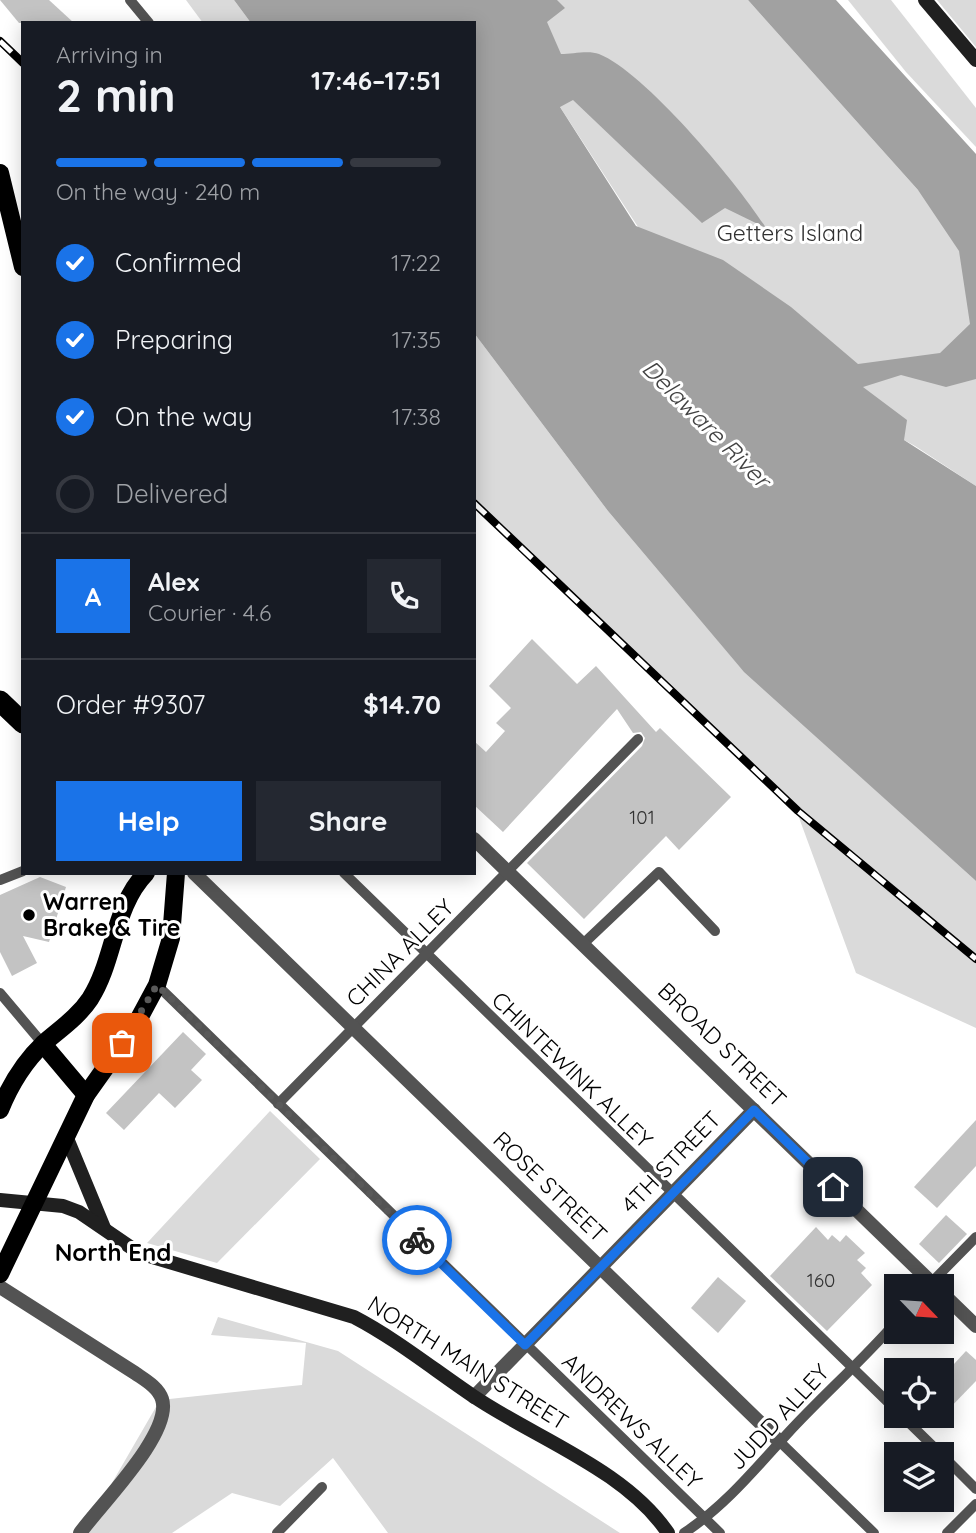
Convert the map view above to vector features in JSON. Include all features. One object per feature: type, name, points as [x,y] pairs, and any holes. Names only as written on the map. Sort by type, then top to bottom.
[{"type":"highway","points":[[0,701],[21,721]]},
{"type":"main road","points":[[0,173],[21,259]]},
{"type":"main road","points":[[0,1110],[22,1068],[43,1044],[89,1001],[109,957],[127,899],[145,875]]},
{"type":"main road","points":[[0,1273],[86,1095],[135,1026],[157,985],[171,938],[176,875]]},
{"type":"main road","points":[[43,1044],[86,1095]]},
{"type":"street","points":[[925,0],[976,60]]},
{"type":"street","name":"BROAD STREET","points":[[476,841],[921,1274]]},
{"type":"street","name":"ROSE STREET","points":[[196,875],[780,1442]]},
{"type":"street","name":"4TH STREET","points":[[474,1397],[754,1110]]},
{"type":"street","points":[[66,1136],[104,1230]]},
{"type":"street","name":"NORTH MAIN STREET","points":[[0,1200],[72,1208],[139,1253],[354,1317],[385,1334],[474,1397],[608,1477],[646,1506],[668,1533]]},
{"type":"street","points":[[0,1287],[135,1373],[154,1387],[162,1399],[163,1417],[154,1438],[79,1533]]},
{"type":"street","name":"BROAD STREET","points":[[954,1306],[976,1326]]},
{"type":"lane","points":[[130,0],[147,21]]},
{"type":"lane","name":"CHINA ALLEY","points":[[278,1104],[638,739]]},
{"type":"lane","points":[[0,880],[21,871]]},
{"type":"lane","points":[[583,944],[659,873],[715,931]]},
{"type":"lane","name":"CHINTEWINK ALLEY","points":[[346,875],[884,1398]]},
{"type":"lane","name":"ANDREWS ALLEY","points":[[157,985],[720,1533]]},
{"type":"lane","points":[[0,993],[43,1044]]},
{"type":"lane","points":[[945,1274],[976,1237]]},
{"type":"lane","name":"JUDD ALLEY","points":[[684,1533],[706,1519],[884,1335]]},
{"type":"lane","points":[[914,1428],[928,1442]]},
{"type":"lane","name":"ROSE STREET","points":[[780,1442],[874,1533]]},
{"type":"lane","points":[[954,1468],[976,1489]]},
{"type":"lane","points":[[277,1533],[322,1487]]},
{"type":"lane","points":[[947,1533],[976,1504]]},
{"type":"green space","points":[[186,0],[234,0],[250,21],[202,21]]},
{"type":"green space","name":"Getters Island","points":[[500,0],[748,0],[918,190],[947,206],[976,267],[976,486],[915,446],[705,330],[512,33]]},
{"type":"green space","points":[[848,0],[891,0],[976,108],[976,147],[906,72]]},
{"type":"green space","points":[[937,0],[976,0],[976,47]]},
{"type":"green space","points":[[476,336],[608,511],[740,667],[976,881],[976,1028],[856,973],[794,804],[757,773],[479,503],[476,505]]},
{"type":"green space","points":[[270,1111],[320,1159],[217,1263],[147,1243]]},
{"type":"green space","points":[[218,1317],[338,1351],[620,1533],[388,1533],[333,1458],[280,1506],[232,1493],[172,1533],[83,1533],[160,1400],[302,1385],[306,1343],[211,1335]]},
{"type":"water","name":"Delaware River","points":[[234,0],[557,0],[565,8],[547,22],[561,54],[599,54],[641,83],[690,132],[735,185],[766,228],[725,208],[702,223],[573,100],[560,107],[636,226],[723,260],[791,307],[858,364],[940,353],[970,324],[959,251],[918,190],[748,0],[836,0],[976,154],[976,379],[946,387],[901,375],[863,387],[907,420],[904,440],[976,486],[976,881],[744,672],[608,511],[476,336],[476,21],[250,21]]},
{"type":"building","points":[[0,0],[49,0],[72,21],[21,21],[19,23]]},
{"type":"building","points":[[532,639],[577,684],[596,666],[656,732],[660,728],[731,797],[679,850],[666,836],[584,919],[527,863],[642,746],[645,738],[641,732],[633,733],[617,709],[503,832],[476,807],[476,743],[486,752],[505,731],[496,723],[511,708],[489,686]]},
{"type":"building","name":"Warren Brake & Tire","points":[[40,877],[66,887],[49,942],[23,936],[37,963],[12,976],[0,952],[0,895]]},
{"type":"building","points":[[183,1032],[206,1054],[191,1070],[202,1080],[175,1108],[159,1093],[124,1130],[106,1113]]},
{"type":"building","points":[[976,1120],[976,1166],[937,1208],[914,1187]]},
{"type":"building","points":[[946,1215],[967,1234],[939,1263],[919,1244]]},
{"type":"building","points":[[816,1227],[828,1240],[832,1235],[840,1242],[846,1235],[865,1253],[857,1260],[866,1268],[861,1273],[872,1285],[827,1331],[770,1276]]},
{"type":"building","points":[[718,1277],[746,1301],[718,1333],[691,1308]]},
{"type":"building","points":[[966,1351],[976,1360],[976,1381],[954,1404],[954,1364]]},
{"type":"railway","points":[[0,41],[21,61]]},
{"type":"railway","points":[[476,505],[798,811],[976,959]]},
{"type":"way so far","points":[[122,1043],[135,1026],[157,985],[417,1240]]},
{"type":"place","name":"Warren Brake & Tire","points":[[29,915]]},
{"type":"district","name":"North End","points":[[113,1253]]},
{"type":"route","points":[[417,1240],[525,1345],[754,1110],[833,1187]]}]
